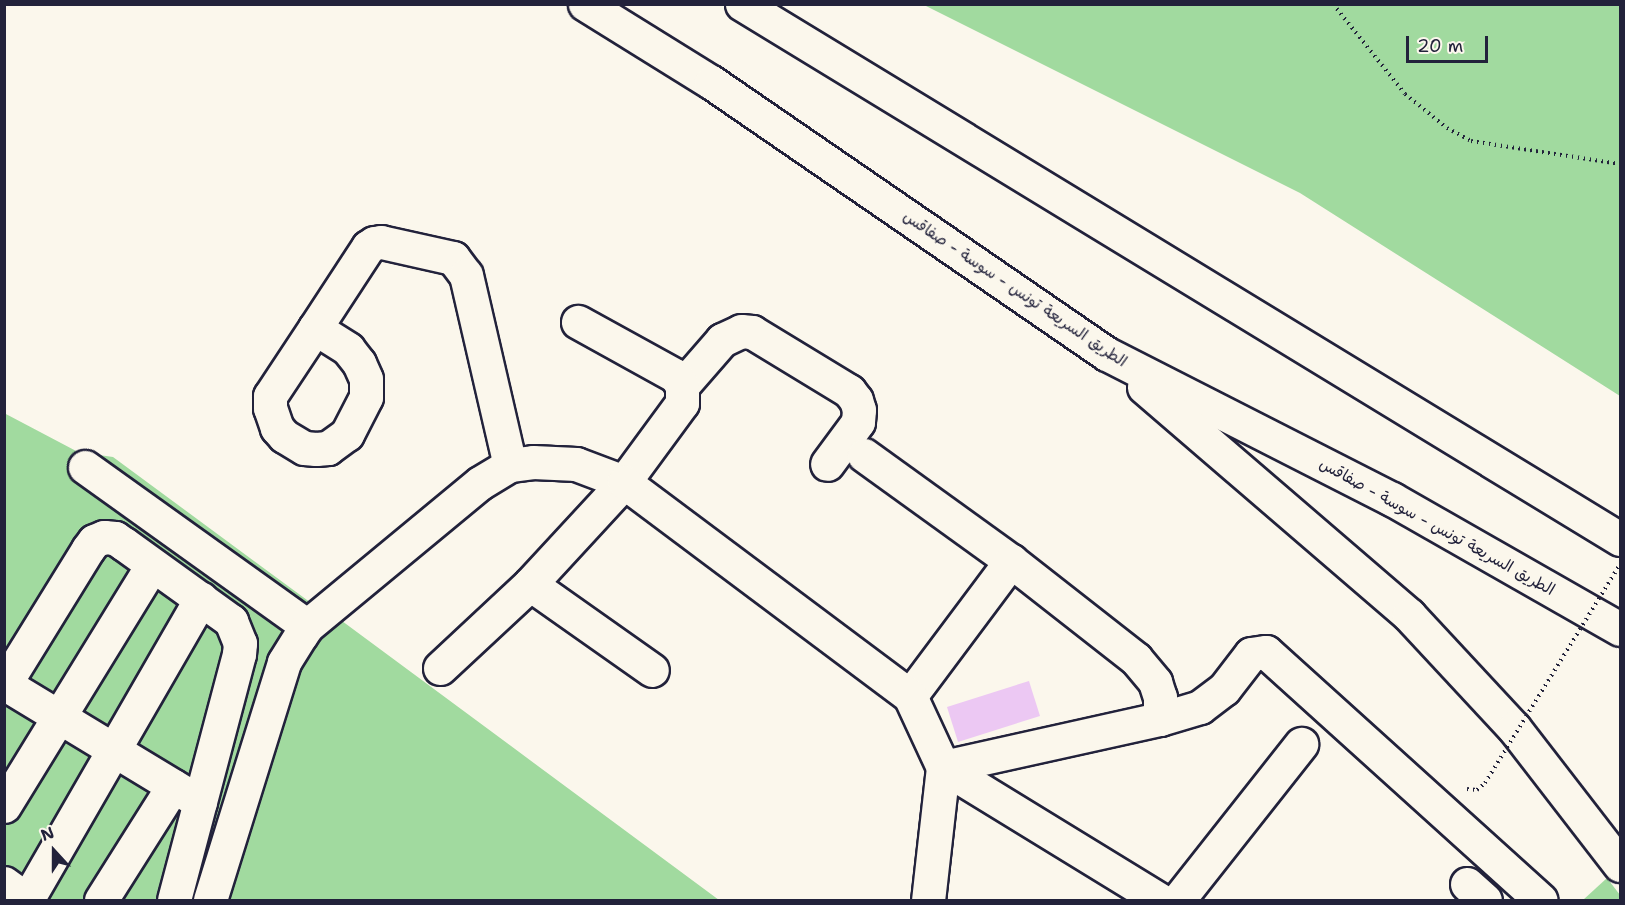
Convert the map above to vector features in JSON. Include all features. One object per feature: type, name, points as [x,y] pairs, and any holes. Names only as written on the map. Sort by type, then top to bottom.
[{"type":"main road","name":"الطريق السريعة تونس - سوسة - صفاقس","points":[[585,4],[711,82],[1107,354],[1392,499],[1620,629]]},
{"type":"main road","points":[[742,4],[1620,539]]},
{"type":"main road","points":[[770,4],[790,33]]},
{"type":"main road","points":[[315,328],[368,247],[374,243],[381,242],[453,258],[466,275],[510,465]]},
{"type":"main road","points":[[440,668],[530,584],[624,482],[682,403],[682,386],[676,376],[578,322]]},
{"type":"main road","points":[[682,386],[722,340],[741,331],[752,332],[849,391],[856,400],[859,410],[858,422],[827,464]]},
{"type":"main road","points":[[1107,354],[1409,615],[1514,729],[1620,865]]},
{"type":"main road","points":[[864,455],[1011,561],[1147,670],[1155,682],[1160,697],[1160,719]]},
{"type":"main road","points":[[210,900],[284,662],[307,626],[480,483],[510,465],[533,462],[576,464],[624,482],[910,696],[943,767],[928,900]]},
{"type":"main road","points":[[85,467],[307,626]]},
{"type":"main road","points":[[174,900],[186,794],[240,643],[231,621],[115,538],[104,537],[94,542],[5,684],[186,794]]},
{"type":"main road","points":[[910,696],[1011,561]]},
{"type":"main road","points":[[4,806],[153,564]]},
{"type":"main road","points":[[530,584],[652,670]]},
{"type":"main road","points":[[4,884],[27,900],[201,599]]},
{"type":"main road","points":[[943,767],[1160,719],[1200,707],[1212,700],[1251,654],[1266,652],[1540,900]]},
{"type":"main road","points":[[1178,900],[1301,744]]},
{"type":"main road","points":[[943,767],[1160,900]]},
{"type":"main road","points":[[101,900],[186,794]]},
{"type":"path","points":[[1332,4],[1405,94],[1447,128],[1471,141],[1620,165]]},
{"type":"path","points":[[1467,789],[1477,790],[1485,783],[1620,564]]},
{"type":"green space","points":[[924,5],[1620,5],[1620,396],[1300,193]]},
{"type":"green space","points":[[4,413],[78,452],[113,457],[307,600],[342,621],[719,900],[5,900]]},
{"type":"green space","points":[[1607,878],[1620,895],[1620,900],[1583,900]]},
{"type":"building","points":[[1029,681],[1040,716],[958,742],[947,707]]}]
